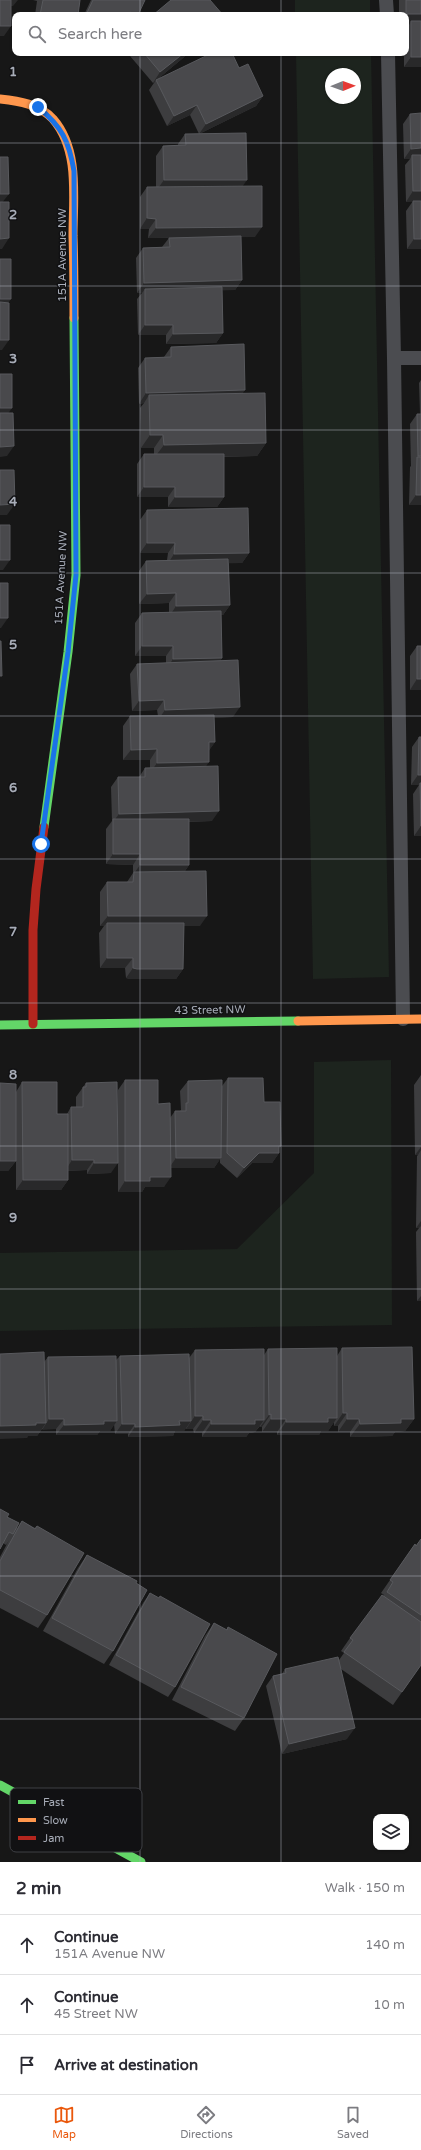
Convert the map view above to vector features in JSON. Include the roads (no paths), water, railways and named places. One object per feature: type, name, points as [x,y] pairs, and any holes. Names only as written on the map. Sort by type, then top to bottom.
[{"type":"street","name":"151A Avenue NW","points":[[0,99],[19,100],[38,107],[51,118],[63,132],[70,150],[74,171],[76,575],[68,652],[36,889],[33,930],[33,1024]]},
{"type":"street","name":"43 Street NW","points":[[0,1024],[421,1019]]},
{"type":"street","points":[[0,1785],[10,1790]]},
{"type":"street","points":[[123,1852],[141,1862]]},
{"type":"lane","points":[[386,0],[387,12]]},
{"type":"lane","points":[[388,56],[394,358],[403,1019]]},
{"type":"lane","points":[[394,358],[421,358]]}]
